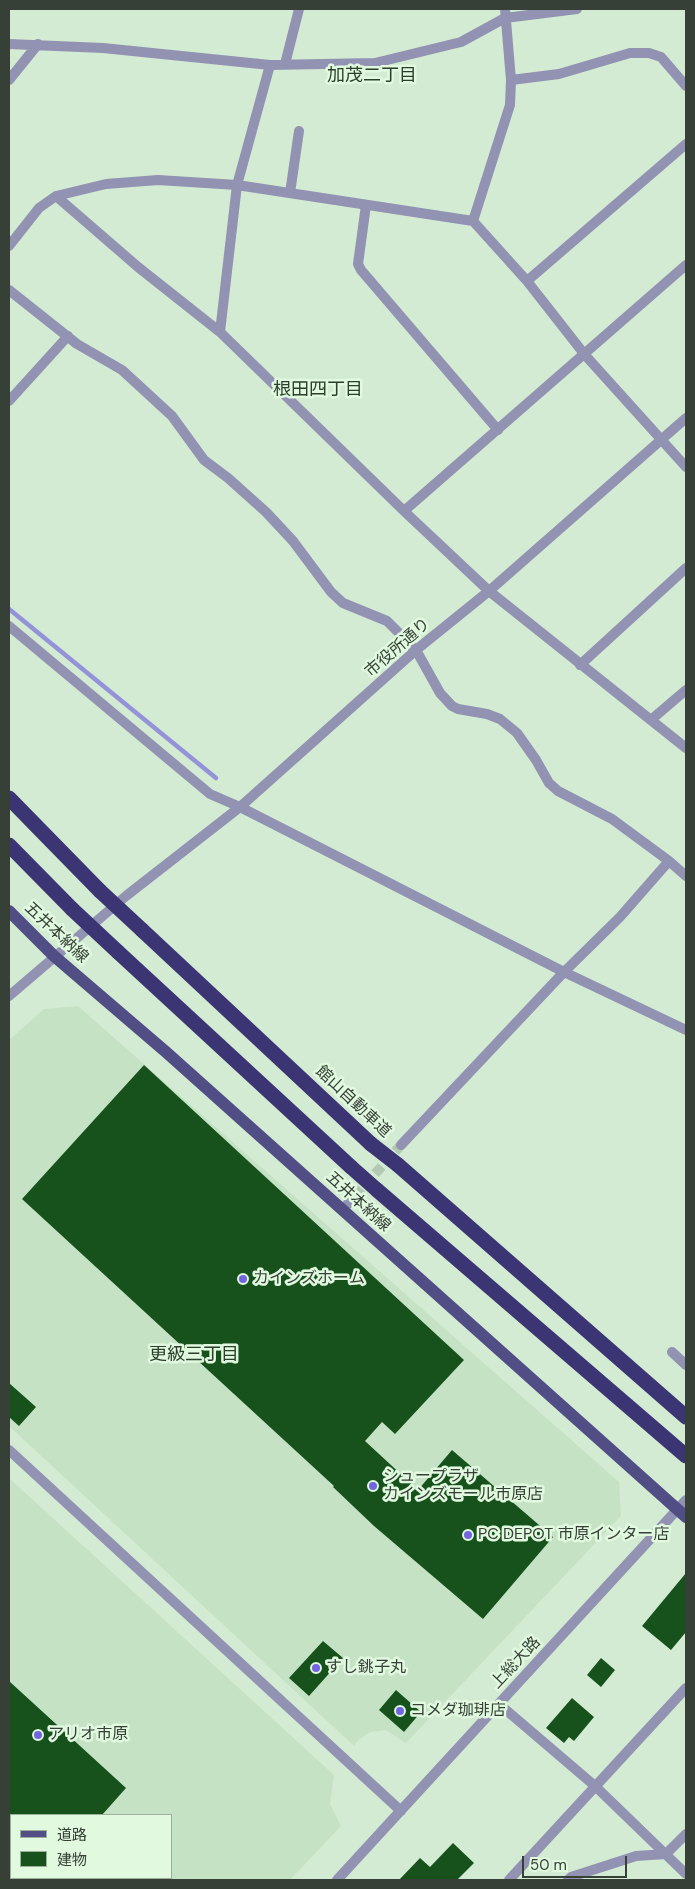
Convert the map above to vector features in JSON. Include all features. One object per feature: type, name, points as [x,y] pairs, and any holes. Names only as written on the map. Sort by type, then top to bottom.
[{"type":"highway","name":"館山自動車道","points":[[9,798],[100,891],[372,1144],[686,1417]]},
{"type":"highway","points":[[9,845],[72,909],[351,1167],[686,1456]]},
{"type":"main road","name":"五井本納線","points":[[9,911],[54,956],[166,1052],[342,1210],[683,1509]]},
{"type":"street","points":[[285,64],[299,9]]},
{"type":"street","points":[[9,44],[103,48],[270,64],[376,63],[461,42],[505,14],[577,9]]},
{"type":"street","points":[[473,221],[510,105],[511,80],[505,14]]},
{"type":"street","points":[[9,80],[38,44]]},
{"type":"street","points":[[511,80],[559,74],[630,53],[649,53],[661,57],[686,86]]},
{"type":"street","points":[[220,332],[237,185],[270,64]]},
{"type":"street","points":[[290,193],[300,131]]},
{"type":"street","points":[[527,281],[686,144]]},
{"type":"street","points":[[9,246],[39,208],[56,196],[106,184],[158,180],[237,185],[473,221],[527,281],[586,355],[686,467]]},
{"type":"street","points":[[56,196],[138,267],[220,332],[404,512],[489,590],[580,665],[652,719],[686,748]]},
{"type":"street","points":[[366,205],[358,264],[361,270],[498,430]]},
{"type":"street","points":[[404,512],[586,355],[686,265]]},
{"type":"street","points":[[9,290],[68,336],[122,370],[172,416],[204,460],[228,478],[266,512],[293,541],[331,592],[343,603],[387,621],[416,650],[440,693],[452,706],[458,709],[488,714],[500,719],[517,733],[549,783],[558,791],[612,819],[669,861],[686,876]]},
{"type":"street","points":[[9,401],[68,336]]},
{"type":"street","name":"市役所通り","points":[[54,956],[126,896],[240,807],[416,650],[489,590],[686,418]]},
{"type":"street","points":[[580,665],[686,568]]},
{"type":"street","points":[[9,626],[210,794],[240,807],[564,972],[686,1030]]},
{"type":"street","points":[[652,719],[686,690]]},
{"type":"street","points":[[401,1145],[564,972],[620,917],[669,861]]},
{"type":"street","points":[[9,996],[54,956]]},
{"type":"street","points":[[342,1210],[355,1196]]},
{"type":"street","points":[[672,1352],[686,1365]]},
{"type":"street","points":[[9,1450],[400,1811]]},
{"type":"street","name":"上総大路","points":[[336,1880],[683,1509]]},
{"type":"street","points":[[509,1880],[686,1688]]},
{"type":"street","points":[[499,1704],[595,1786],[686,1874]]},
{"type":"street","points":[[568,1880],[571,1877],[636,1856],[666,1854],[686,1834]]},
{"type":"shaded area","points":[[78,1006],[619,1482],[621,1516],[406,1743],[386,1730],[371,1732],[359,1739],[354,1746],[9,1426],[9,1040],[44,1009]]},
{"type":"shaded area","points":[[9,1478],[334,1775],[330,1804],[341,1826],[290,1880],[9,1880]]},
{"type":"building","name":"カインズホーム","points":[[144,1065],[464,1360],[395,1434],[382,1422],[365,1441],[418,1490],[452,1450],[553,1537],[483,1619],[374,1526],[334,1486],[22,1199]]},
{"type":"building","points":[[9,1383],[36,1407],[19,1426],[9,1417]]},
{"type":"building","points":[[686,1573],[686,1632],[671,1650],[642,1626]]},
{"type":"building","name":"すし銚子丸","points":[[323,1641],[343,1658],[309,1696],[289,1678]]},
{"type":"building","points":[[601,1658],[615,1670],[601,1687],[587,1675]]},
{"type":"building","name":"アリオ市原","points":[[9,1681],[126,1788],[103,1814],[9,1815]]},
{"type":"building","name":"コメダ珈琲店","points":[[396,1690],[421,1712],[404,1732],[379,1710]]},
{"type":"building","points":[[572,1698],[594,1717],[574,1741],[569,1737],[564,1743],[546,1728]]},
{"type":"building","points":[[453,1843],[474,1863],[457,1880],[399,1880],[420,1858],[430,1867]]},
{"type":"waterway","points":[[9,609],[216,778]]},
{"type":"tunnel","points":[[355,1196],[401,1145]]},
{"type":"place","name":"カインズホーム","points":[[243,1279]]},
{"type":"place","name":"シュープラザ カインズモール市原店","points":[[373,1486]]},
{"type":"place","name":"PC DEPOT 市原インター店","points":[[468,1535]]},
{"type":"place","name":"すし銚子丸","points":[[316,1668]]},
{"type":"place","name":"コメダ珈琲店","points":[[400,1711]]},
{"type":"place","name":"アリオ市原","points":[[38,1735]]},
{"type":"district","name":"加茂二丁目","points":[[372,76]]},
{"type":"district","name":"根田四丁目","points":[[318,390]]},
{"type":"district","name":"更級三丁目","points":[[194,1355]]}]
